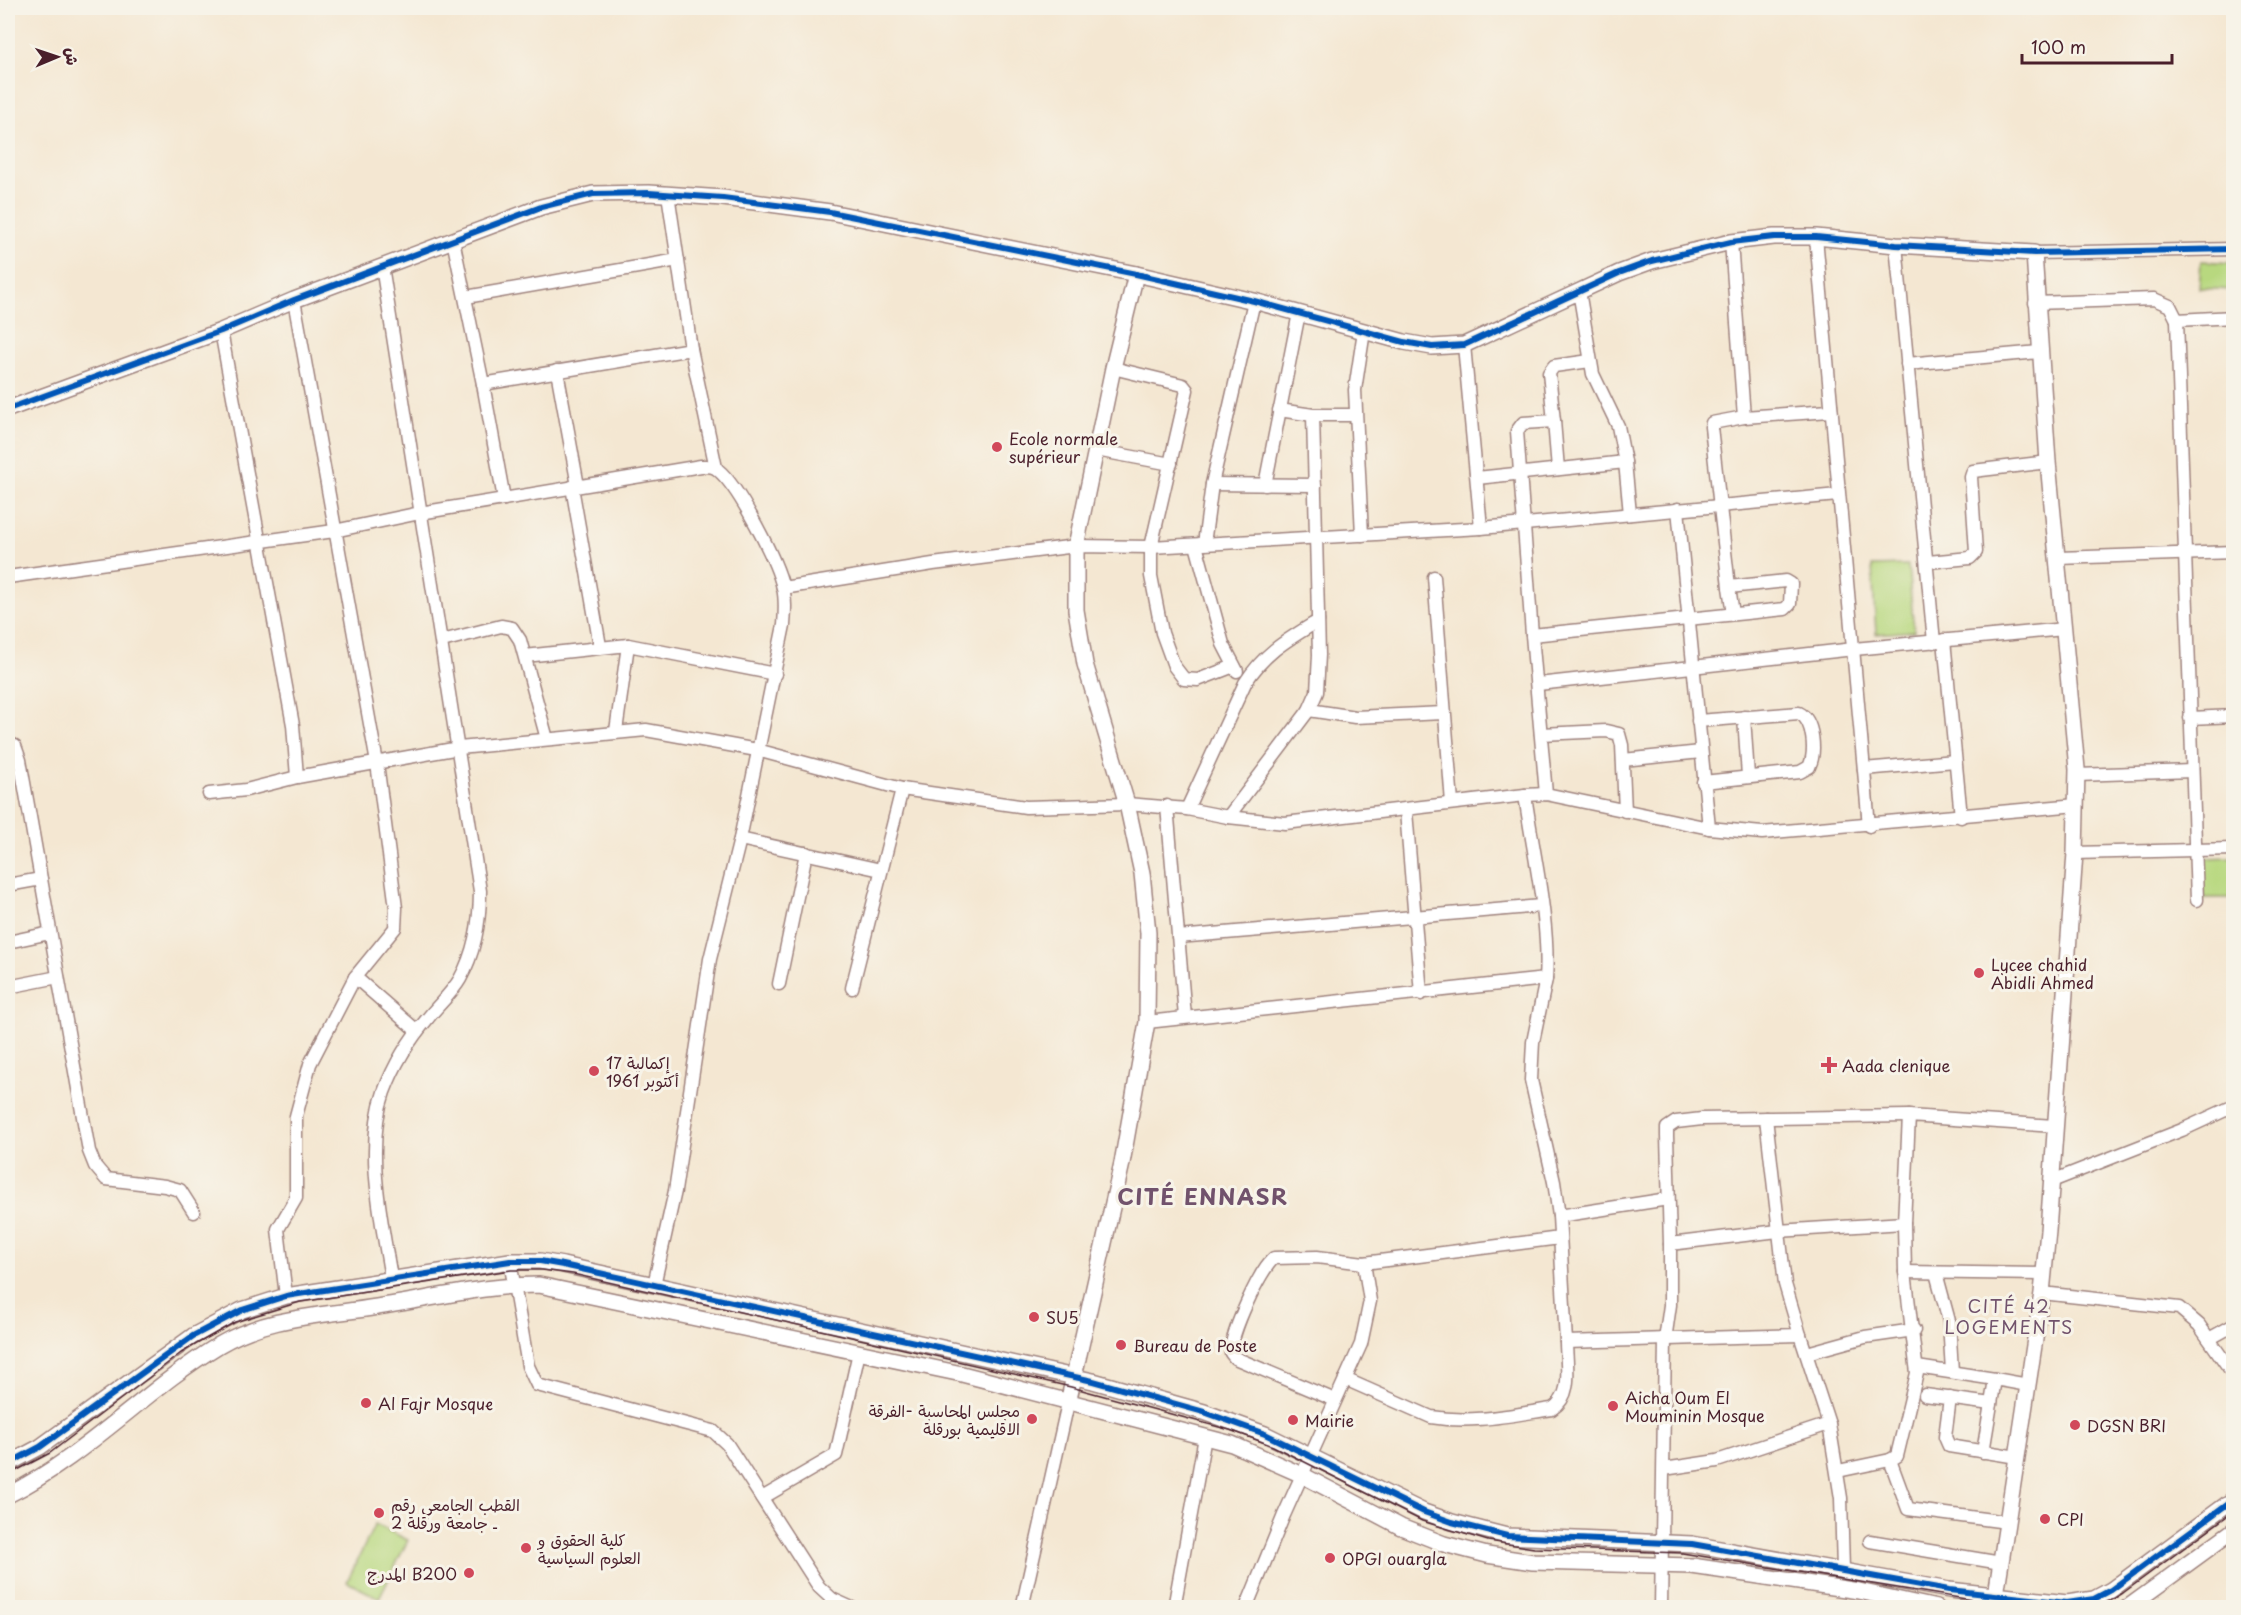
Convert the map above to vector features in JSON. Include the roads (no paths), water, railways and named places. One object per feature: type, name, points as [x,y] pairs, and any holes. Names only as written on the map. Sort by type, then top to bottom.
[{"type":"street","points":[[8,410],[221,331],[294,300],[541,207],[592,194],[668,194],[723,198],[830,212],[1136,274],[1254,301],[1432,347],[1464,345],[1580,291],[1652,261],[1731,242],[1774,237],[1816,237],[1896,245],[2034,253],[2234,249]]},
{"type":"street","points":[[654,1285],[675,1191],[710,959],[740,839],[784,625],[783,588],[745,507],[716,468],[691,349],[668,194]]},
{"type":"street","points":[[1816,237],[1869,826]]},
{"type":"street","points":[[453,240],[504,499]]},
{"type":"street","points":[[1731,242],[1744,417]]},
{"type":"street","points":[[1896,245],[1928,562],[1955,761],[1960,818]]},
{"type":"street","points":[[1994,1601],[2044,1274],[2077,805],[2077,775],[2039,352],[2034,253]]},
{"type":"street","points":[[466,297],[678,261]]},
{"type":"street","points":[[382,266],[480,891],[479,917],[472,948],[459,981],[417,1031],[390,1076],[379,1111],[377,1189],[391,1278]]},
{"type":"street","points":[[1022,1608],[1122,1163],[1147,1022],[1149,974],[1146,905],[1127,804],[1085,664],[1078,633],[1076,546],[1113,368],[1136,274]]},
{"type":"street","points":[[1580,291],[1590,361],[1597,388],[1618,426],[1625,462],[1630,514]]},
{"type":"street","points":[[2036,303],[2154,299],[2170,306],[2177,320],[2197,900]]},
{"type":"street","points":[[286,1296],[278,1229],[296,1198],[297,1116],[310,1064],[355,977],[395,928],[396,908],[377,763],[294,300]]},
{"type":"street","points":[[1245,683],[1223,644],[1200,545],[1254,301]]},
{"type":"street","points":[[1265,485],[1299,313]]},
{"type":"street","points":[[2177,320],[2234,317]]},
{"type":"street","points":[[221,331],[293,725],[297,777]]},
{"type":"street","points":[[1362,535],[1355,415],[1358,366],[1364,331]]},
{"type":"street","points":[[1464,345],[1481,528]]},
{"type":"street","points":[[483,384],[691,349]]},
{"type":"street","points":[[1907,364],[2039,352]]},
{"type":"street","points":[[1558,469],[1550,369],[1560,364],[1590,361]]},
{"type":"street","points":[[1113,368],[1183,385],[1187,390],[1151,547],[1154,602],[1162,633],[1180,675],[1184,679],[1193,681],[1234,666]]},
{"type":"street","points":[[557,371],[600,646]]},
{"type":"street","points":[[1279,410],[1313,415],[1355,415]]},
{"type":"street","points":[[1733,614],[1711,427],[1716,420],[1830,411]]},
{"type":"street","points":[[1228,818],[1309,710],[1317,692],[1317,537],[1313,415]]},
{"type":"street","points":[[1546,794],[1538,684],[1522,525],[1519,426],[1554,420]]},
{"type":"street","points":[[1095,450],[1171,464]]},
{"type":"street","points":[[1477,478],[1625,462]]},
{"type":"street","points":[[1928,562],[1970,558],[1976,552],[1971,477],[1973,471],[2048,462]]},
{"type":"street","points":[[8,577],[334,531],[420,513],[701,466],[716,468]]},
{"type":"street","points":[[1212,484],[1316,485]]},
{"type":"street","points":[[783,588],[1076,546],[1200,545],[1481,528],[1719,504],[1838,495]]},
{"type":"street","points":[[1678,509],[1709,828]]},
{"type":"street","points":[[2058,558],[2234,552]]},
{"type":"street","points":[[1434,577],[1452,803]]},
{"type":"street","points":[[1532,635],[1787,608],[1791,584],[1786,581],[1730,587]]},
{"type":"street","points":[[1187,808],[1245,683],[1273,649],[1318,621]]},
{"type":"street","points":[[441,641],[501,626],[512,628],[520,640],[547,739]]},
{"type":"street","points":[[1538,684],[1854,649],[2064,629]]},
{"type":"street","points":[[525,656],[600,646],[628,645],[775,674]]},
{"type":"street","points":[[616,731],[628,645]]},
{"type":"street","points":[[1309,710],[1355,717],[1444,713]]},
{"type":"street","points":[[1698,721],[1802,714],[1810,724],[1811,763],[1805,770],[1703,782]]},
{"type":"street","points":[[2190,718],[2234,716]]},
{"type":"street","points":[[1744,717],[1748,776]]},
{"type":"street","points":[[209,794],[246,790],[297,777],[459,748],[616,731],[666,731],[757,750],[902,789],[1026,807],[1127,804],[1167,806],[1187,808],[1228,818],[1285,823],[1546,794],[1709,828],[1781,833],[1960,818],[2077,805]]},
{"type":"street","points":[[1541,734],[1612,731],[1621,739],[1625,811]]},
{"type":"street","points":[[8,743],[15,746],[20,760],[89,1151],[95,1166],[106,1179],[180,1190],[194,1212]]},
{"type":"street","points":[[1623,760],[1701,752]]},
{"type":"street","points":[[1864,769],[1955,761]]},
{"type":"street","points":[[2077,775],[2192,771]]},
{"type":"street","points":[[852,988],[902,789]]},
{"type":"street","points":[[1345,1379],[1431,1417],[1472,1421],[1552,1409],[1563,1402],[1567,1394],[1558,1216],[1554,1182],[1532,1080],[1533,1042],[1546,979],[1546,956],[1525,795]]},
{"type":"street","points":[[1167,806],[1185,1017]]},
{"type":"street","points":[[1406,811],[1421,994]]},
{"type":"street","points":[[740,839],[882,870]]},
{"type":"street","points":[[2075,853],[2234,849]]},
{"type":"street","points":[[779,984],[806,854]]},
{"type":"street","points":[[8,885],[41,879]]},
{"type":"street","points":[[1178,938],[1541,906]]},
{"type":"street","points":[[8,942],[50,933]]},
{"type":"street","points":[[8,987],[58,977]]},
{"type":"street","points":[[355,977],[417,1031]]},
{"type":"street","points":[[1147,1022],[1546,979]]},
{"type":"street","points":[[2052,1181],[2182,1130],[2234,1106]]},
{"type":"street","points":[[1661,1608],[1665,1340],[1670,1305],[1669,1125],[1681,1120],[1909,1116],[2054,1126]]},
{"type":"street","points":[[1838,1471],[1890,1460],[1898,1455],[1915,1391],[1917,1367],[1914,1330],[1905,1272],[1904,1223],[1909,1116]]},
{"type":"street","points":[[1766,1118],[1786,1294],[1829,1424],[1838,1471],[1843,1570]]},
{"type":"street","points":[[1558,1216],[1668,1199]]},
{"type":"street","points":[[1670,1244],[1778,1231],[1904,1223]]},
{"type":"street","points":[[1335,1400],[1235,1358],[1231,1347],[1262,1269],[1274,1257],[1317,1257],[1364,1263],[1560,1238]]},
{"type":"street","points":[[510,1261],[530,1375],[537,1385],[713,1431],[727,1444],[819,1587],[832,1599],[852,1608]]},
{"type":"street","points":[[8,1464],[40,1447],[121,1386],[219,1320],[286,1296],[510,1261],[540,1261],[1074,1377],[1203,1412],[1265,1434],[1407,1505],[1476,1529],[1533,1539],[1663,1542],[1734,1551],[1843,1570],[1994,1601],[2097,1603],[2234,1499]]},
{"type":"street","points":[[1246,1608],[1310,1455],[1361,1344],[1369,1313],[1369,1281],[1364,1263]]},
{"type":"street","points":[[1905,1272],[2044,1274]]},
{"type":"street","points":[[1935,1273],[1948,1321],[1952,1372]]},
{"type":"street","points":[[8,1495],[53,1471],[184,1368],[244,1332],[300,1317],[375,1308],[514,1285],[539,1285],[963,1374],[1205,1437],[1246,1449],[1401,1527],[1444,1544],[1487,1555],[1533,1562],[1692,1566],[1859,1591],[1937,1608]]},
{"type":"street","points":[[2042,1293],[2171,1306],[2188,1315],[2210,1338],[2234,1375]]},
{"type":"street","points":[[2210,1338],[2234,1325]]},
{"type":"street","points":[[1807,1353],[1864,1337],[1914,1330]]},
{"type":"street","points":[[1566,1342],[1800,1335]]},
{"type":"street","points":[[762,1498],[836,1455],[859,1352]]},
{"type":"street","points":[[1917,1367],[2028,1385]]},
{"type":"street","points":[[1983,1452],[1995,1379]]},
{"type":"street","points":[[1925,1395],[1991,1404]]},
{"type":"street","points":[[1950,1398],[1945,1434],[1947,1444],[1953,1448],[2017,1457]]},
{"type":"street","points":[[1664,1469],[1717,1461],[1829,1424]]},
{"type":"street","points":[[1174,1608],[1205,1437]]},
{"type":"street","points":[[1890,1460],[1908,1509],[2007,1522]]},
{"type":"street","points":[[2127,1608],[2234,1530]]},
{"type":"street","points":[[1870,1541],[2001,1563]]},
{"type":"tram line","points":[[8,1475],[50,1453],[181,1353],[235,1322],[300,1302],[511,1270],[542,1270],[573,1274],[1071,1387],[1230,1430],[1273,1446],[1422,1521],[1488,1541],[1534,1548],[1682,1553],[2022,1608]]},
{"type":"tram line","points":[[2099,1608],[2123,1593],[2234,1511]]},
{"type":"place","name":"Ecole normale supérieur","points":[[997,447]]},
{"type":"place","name":"Lycee chahid Abidli Ahmed","points":[[1979,973]]},
{"type":"place","name":"Aada clenique","points":[[1829,1065]]},
{"type":"place","name":"إكمالية 17 أكتوبر 1961","points":[[594,1071]]},
{"type":"place","name":"SU5","points":[[1034,1317]]},
{"type":"place","name":"Bureau de Poste","points":[[1121,1345]]},
{"type":"place","name":"Al Fajr Mosque","points":[[366,1403]]},
{"type":"place","name":"Aicha Oum El Mouminin Mosque","points":[[1613,1406]]},
{"type":"place","name":"مجلس المحاسبة -الفرقة الاقليمية بورقلة","points":[[1032,1419]]},
{"type":"place","name":"Mairie","points":[[1293,1420]]},
{"type":"place","name":"DGSN BRI","points":[[2075,1425]]},
{"type":"place","name":"القطب الجامعي رقم 2 ـ جامعة ورقلة","points":[[379,1513]]},
{"type":"place","name":"CPI","points":[[2045,1519]]},
{"type":"place","name":"كلية الحقوق و العلوم السياسية","points":[[526,1548]]},
{"type":"place","name":"OPGI ouargla","points":[[1330,1558]]},
{"type":"place","name":"المدرج B200","points":[[469,1573]]},
{"type":"district","name":"CITÉ ENNASR","points":[[1203,1195]]},
{"type":"district","name":"CITÉ 42 LOGEMENTS","points":[[2009,1315]]}]
